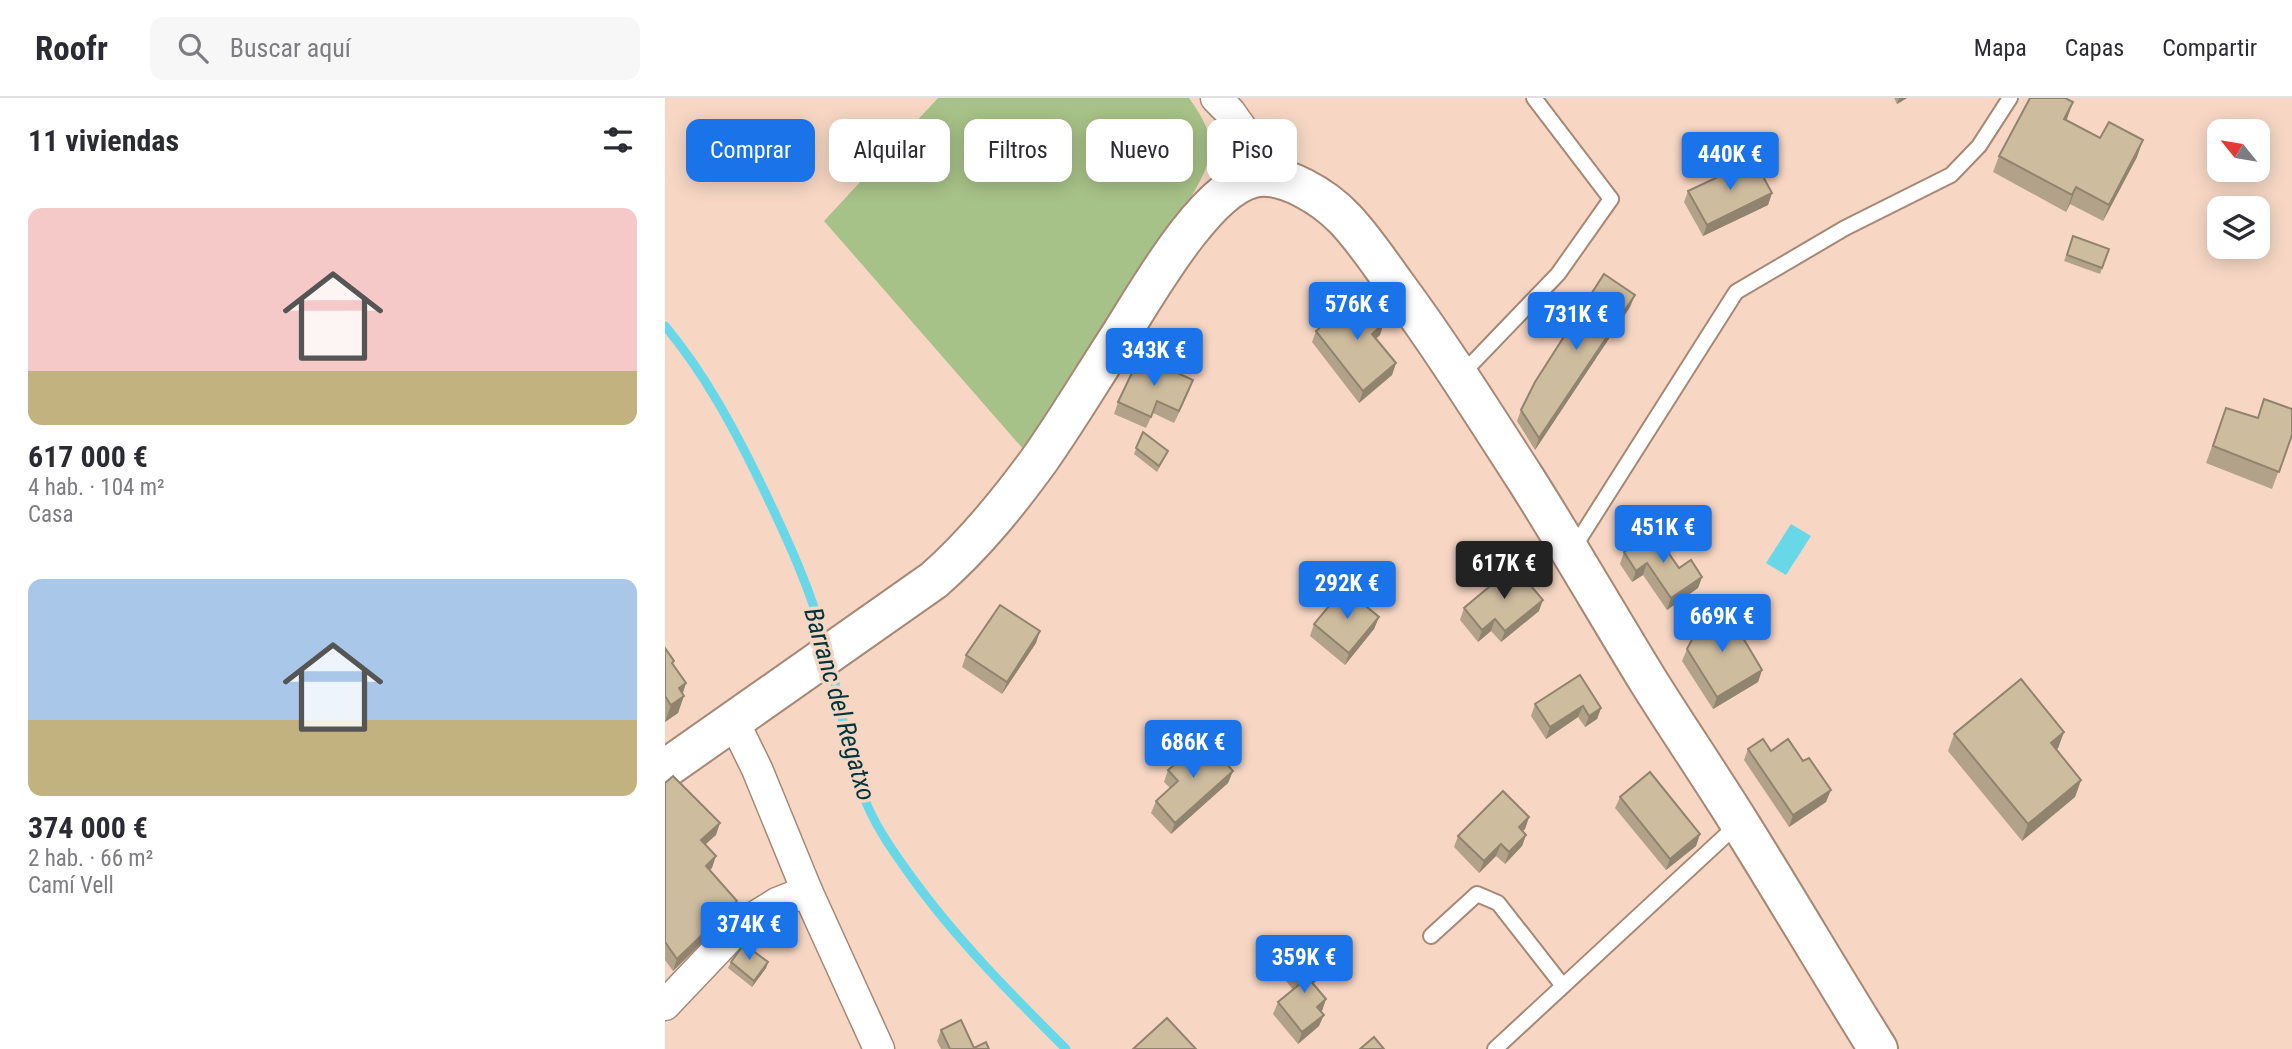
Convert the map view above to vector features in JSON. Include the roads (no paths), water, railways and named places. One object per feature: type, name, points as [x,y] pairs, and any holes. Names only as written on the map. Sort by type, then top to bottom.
[{"type":"main road","points":[[669,763],[734,722],[934,580],[959,558],[984,531],[1041,456],[1183,240],[1224,195],[1247,182]]},
{"type":"main road","points":[[1285,182],[1300,186],[1326,201],[1345,219],[1409,303],[1459,376],[1571,551],[1647,679],[1739,822],[1878,1049]]},
{"type":"street","points":[[1216,98],[1235,119]]},
{"type":"street","points":[[734,722],[879,1049]]},
{"type":"street","points":[[665,1005],[740,926],[777,903],[807,891]]},
{"type":"lane","points":[[1459,376],[1558,274],[1611,198],[1534,98]]},
{"type":"lane","points":[[1571,551],[1736,292],[1846,228],[1951,175],[1979,146],[2010,98]]},
{"type":"lane","points":[[1495,1049],[1739,822]]},
{"type":"lane","points":[[1431,936],[1477,894],[1498,903],[1563,986]]},
{"type":"water","points":[[1791,524],[1811,536],[1786,575],[1766,563]]},
{"type":"waterway","name":"Barranc del Regatxo","points":[[665,326],[706,383],[752,465],[798,565],[826,646]]},
{"type":"waterway","name":"Barranc del Regatxo","points":[[830,663],[855,772],[868,807],[883,835],[948,924],[1066,1049]]}]
